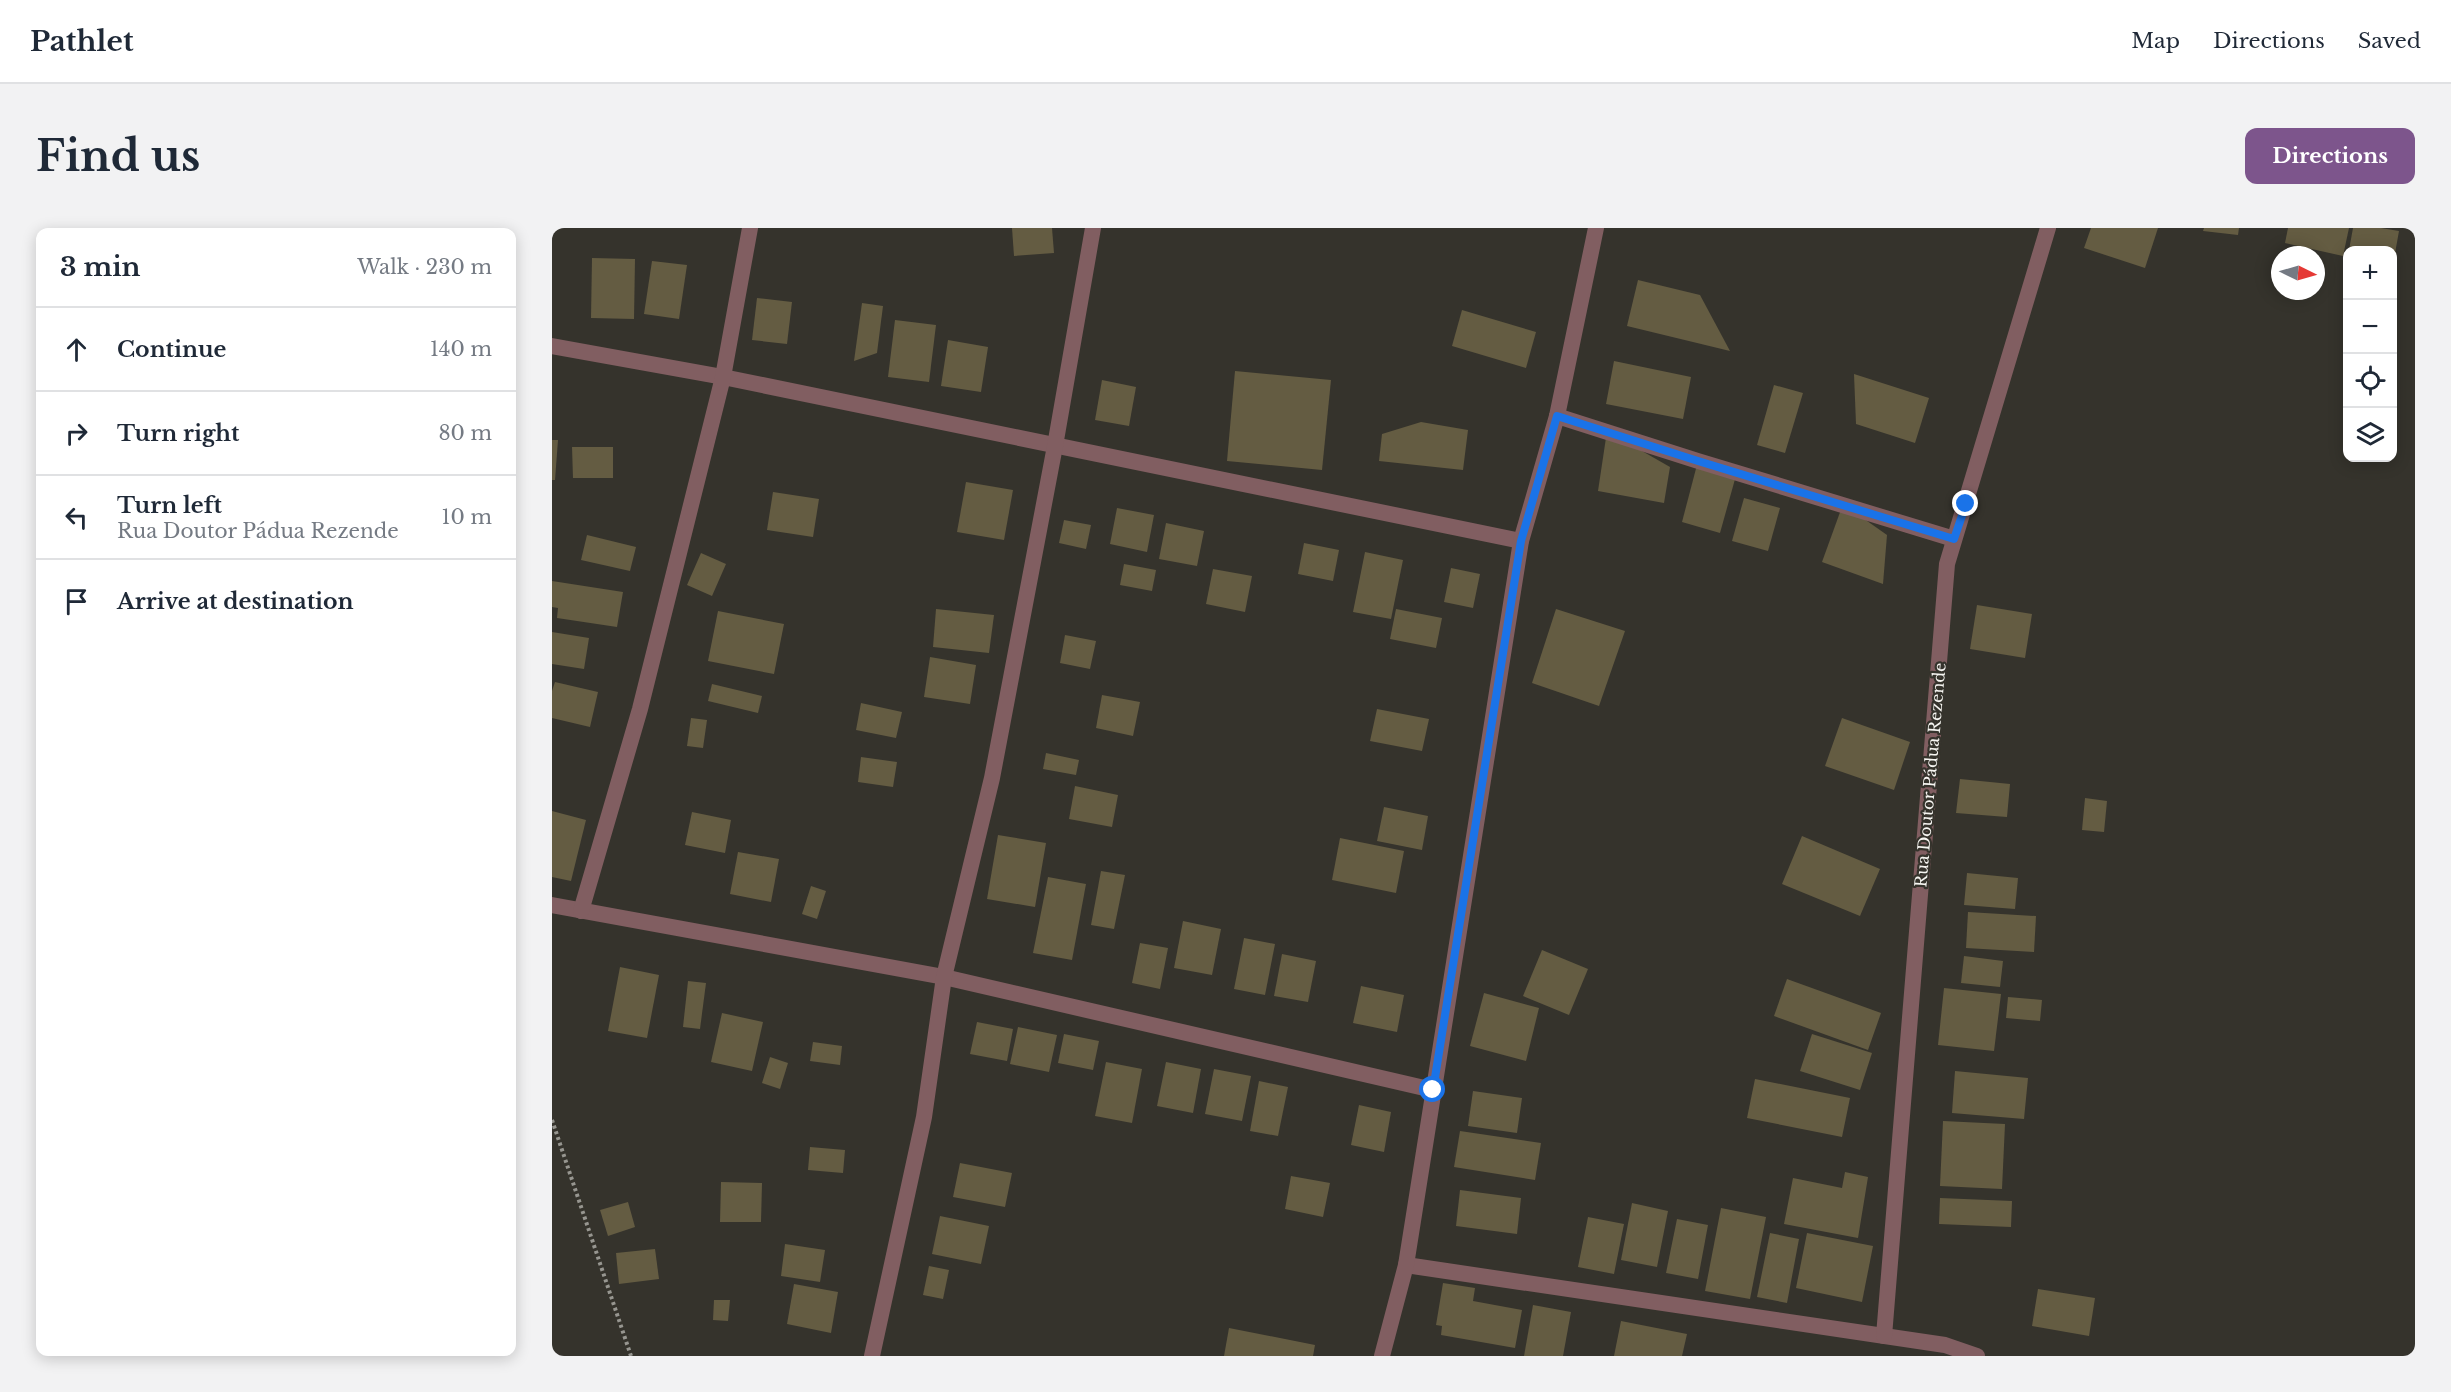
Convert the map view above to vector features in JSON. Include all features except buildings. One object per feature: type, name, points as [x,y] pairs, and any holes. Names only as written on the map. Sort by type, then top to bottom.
[{"type":"street","points":[[581,911],[639,709],[723,377],[750,228]]},
{"type":"street","points":[[872,1356],[924,1117],[944,977],[992,778],[1055,446],[1093,228]]},
{"type":"street","points":[[1382,1356],[1406,1265],[1521,541],[1557,416],[1596,228]]},
{"type":"street","name":"Rua Doutor Pádua Rezende","points":[[1884,1336],[1947,564],[2048,228]]},
{"type":"street","points":[[552,346],[723,377],[1521,541]]},
{"type":"street","points":[[1557,416],[1954,539]]},
{"type":"street","points":[[552,905],[944,977],[1433,1090]]},
{"type":"street","points":[[1406,1265],[1945,1345],[1977,1356]]},
{"type":"path","points":[[552,1120],[631,1356]]},
{"type":"route","points":[[1433,1090],[1521,541],[1557,416],[1954,539],[1966,504]]}]
